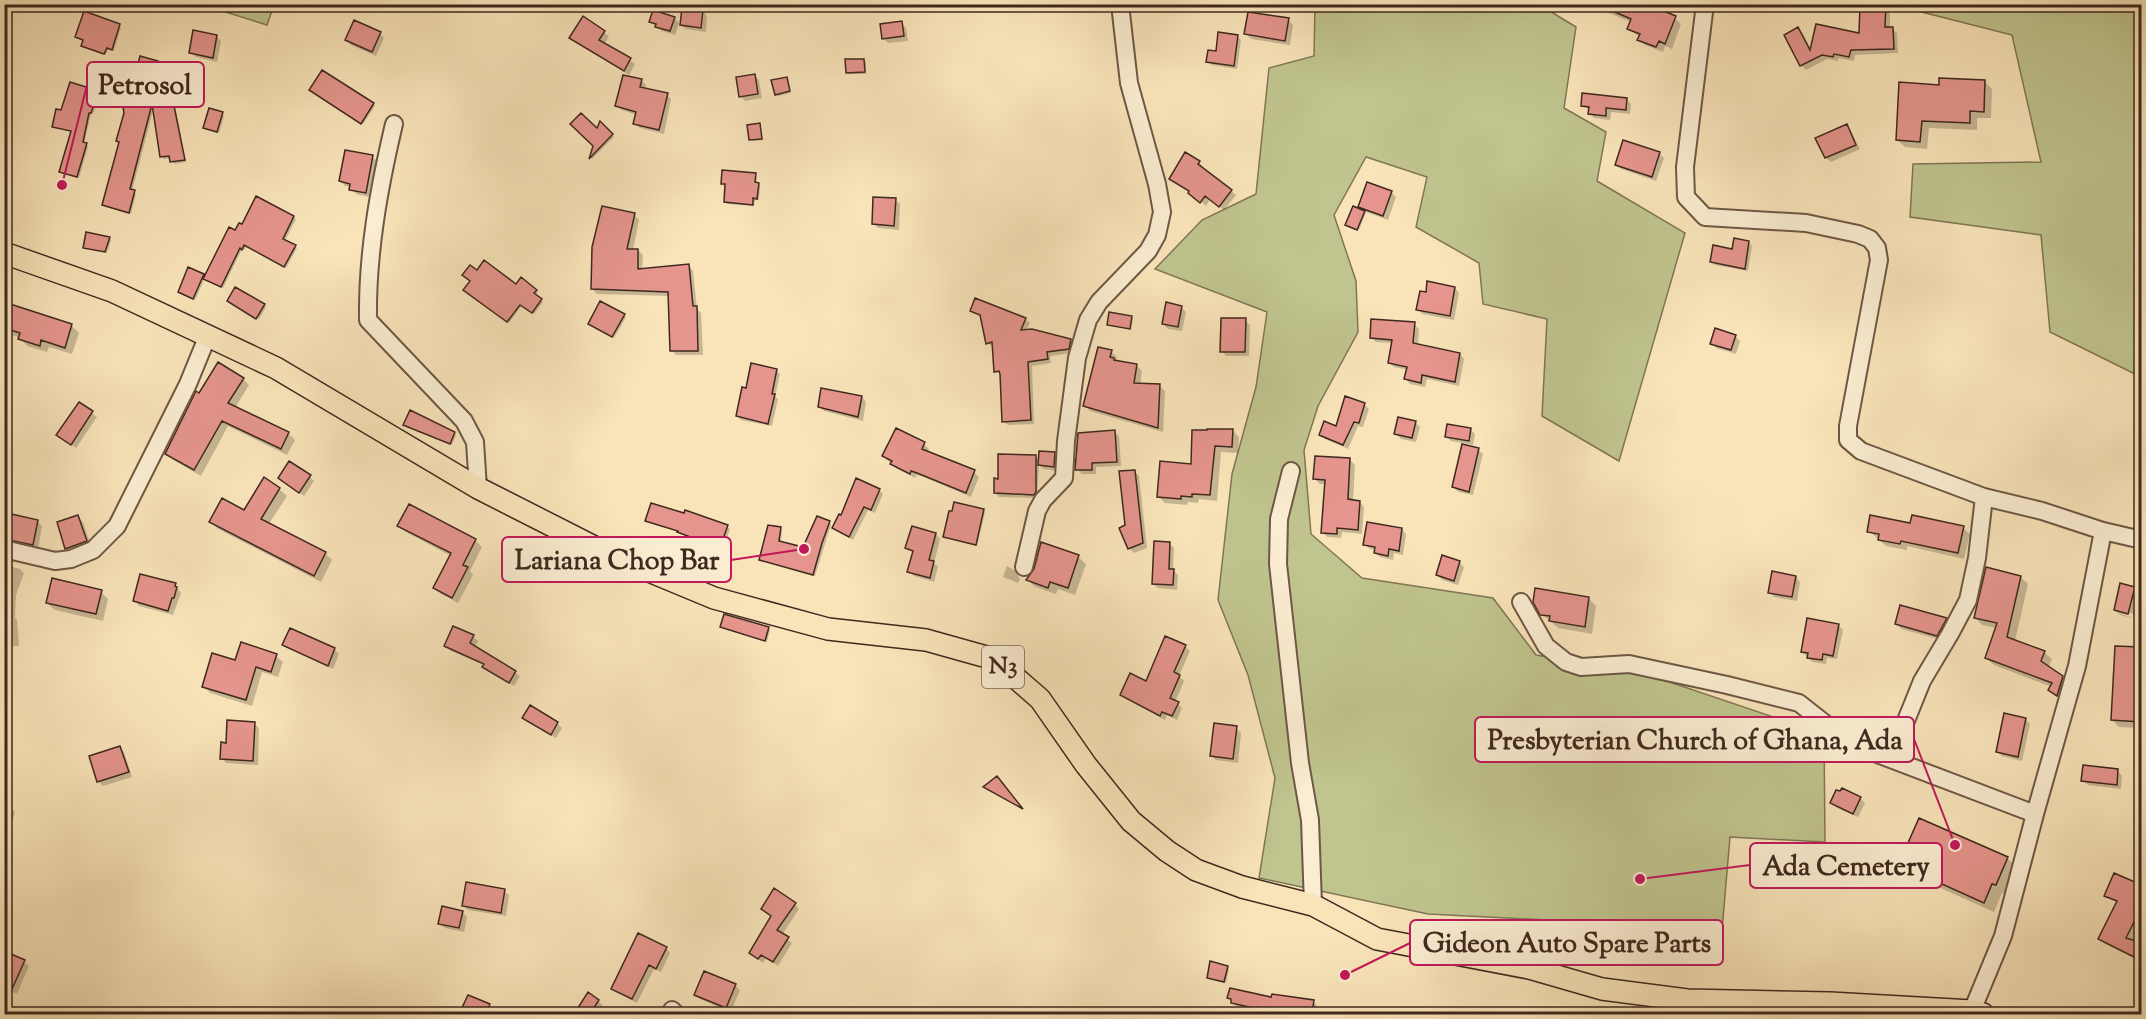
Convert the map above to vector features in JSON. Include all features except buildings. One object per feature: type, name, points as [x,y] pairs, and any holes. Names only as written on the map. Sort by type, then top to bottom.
[{"type":"main road","name":"N3","points":[[4,253],[112,291],[276,368],[478,488],[608,554],[714,598],[828,629],[926,640],[994,659],[1040,699],[1086,765],[1131,821],[1167,851],[1196,870],[1242,887],[1313,905],[1377,939],[1529,968],[1602,989],[1686,1007],[1830,1003],[1977,1013]]},
{"type":"street","points":[[1024,567],[1037,511],[1043,500],[1064,478],[1066,441],[1077,358],[1088,320],[1099,302],[1148,251],[1157,235],[1162,212],[1157,184],[1129,82],[1120,4]]},
{"type":"street","points":[[1705,4],[1685,166],[1686,198],[1705,217],[1806,224],[1858,234],[1870,239],[1877,248],[1879,260],[1848,426],[1848,441],[1861,451],[1984,497],[2142,540]]},
{"type":"street","points":[[394,124],[376,210],[368,294],[368,320],[464,421],[475,442],[478,488]]},
{"type":"street","points":[[4,549],[55,561],[71,559],[93,550],[117,526],[183,394],[208,335]]},
{"type":"street","points":[[1291,471],[1279,519],[1278,564],[1300,763],[1310,820],[1313,905]]},
{"type":"street","points":[[1892,758],[1922,681],[1968,600],[1977,558],[1984,497]]},
{"type":"street","points":[[1977,1013],[2003,936],[2077,666],[2103,531]]},
{"type":"street","points":[[1521,602],[1546,646],[1566,662],[1581,668],[1629,664],[1798,703],[1851,744],[2035,814]]},
{"type":"green space","points":[[203,5],[274,5],[267,25]]},
{"type":"green space","points":[[1315,5],[1540,5],[1576,27],[1564,108],[1606,132],[1597,181],[1685,233],[1619,461],[1542,416],[1547,319],[1483,304],[1479,263],[1416,227],[1427,177],[1366,157],[1334,215],[1356,281],[1358,332],[1318,406],[1304,450],[1311,534],[1362,578],[1493,598],[1536,655],[1637,671],[1824,734],[1825,842],[1730,837],[1720,953],[1547,920],[1428,914],[1259,878],[1275,778],[1248,675],[1218,600],[1232,474],[1256,387],[1267,312],[1155,269],[1202,220],[1256,194],[1269,68],[1314,56]]},
{"type":"green space","points":[[1919,5],[2141,5],[2141,377],[2050,332],[2041,235],[1910,217],[1913,164],[2041,162],[2012,35],[1922,12]]},
{"type":"place","name":"Petrosol","points":[[62,185]]},
{"type":"place","name":"Lariana Chop Bar","points":[[804,549]]},
{"type":"place","name":"Presbyterian Church of Ghana, Ada","points":[[1955,845]]},
{"type":"place","name":"Ada Cemetery","points":[[1640,879]]},
{"type":"place","name":"Gideon Auto Spare Parts","points":[[1345,975]]}]
